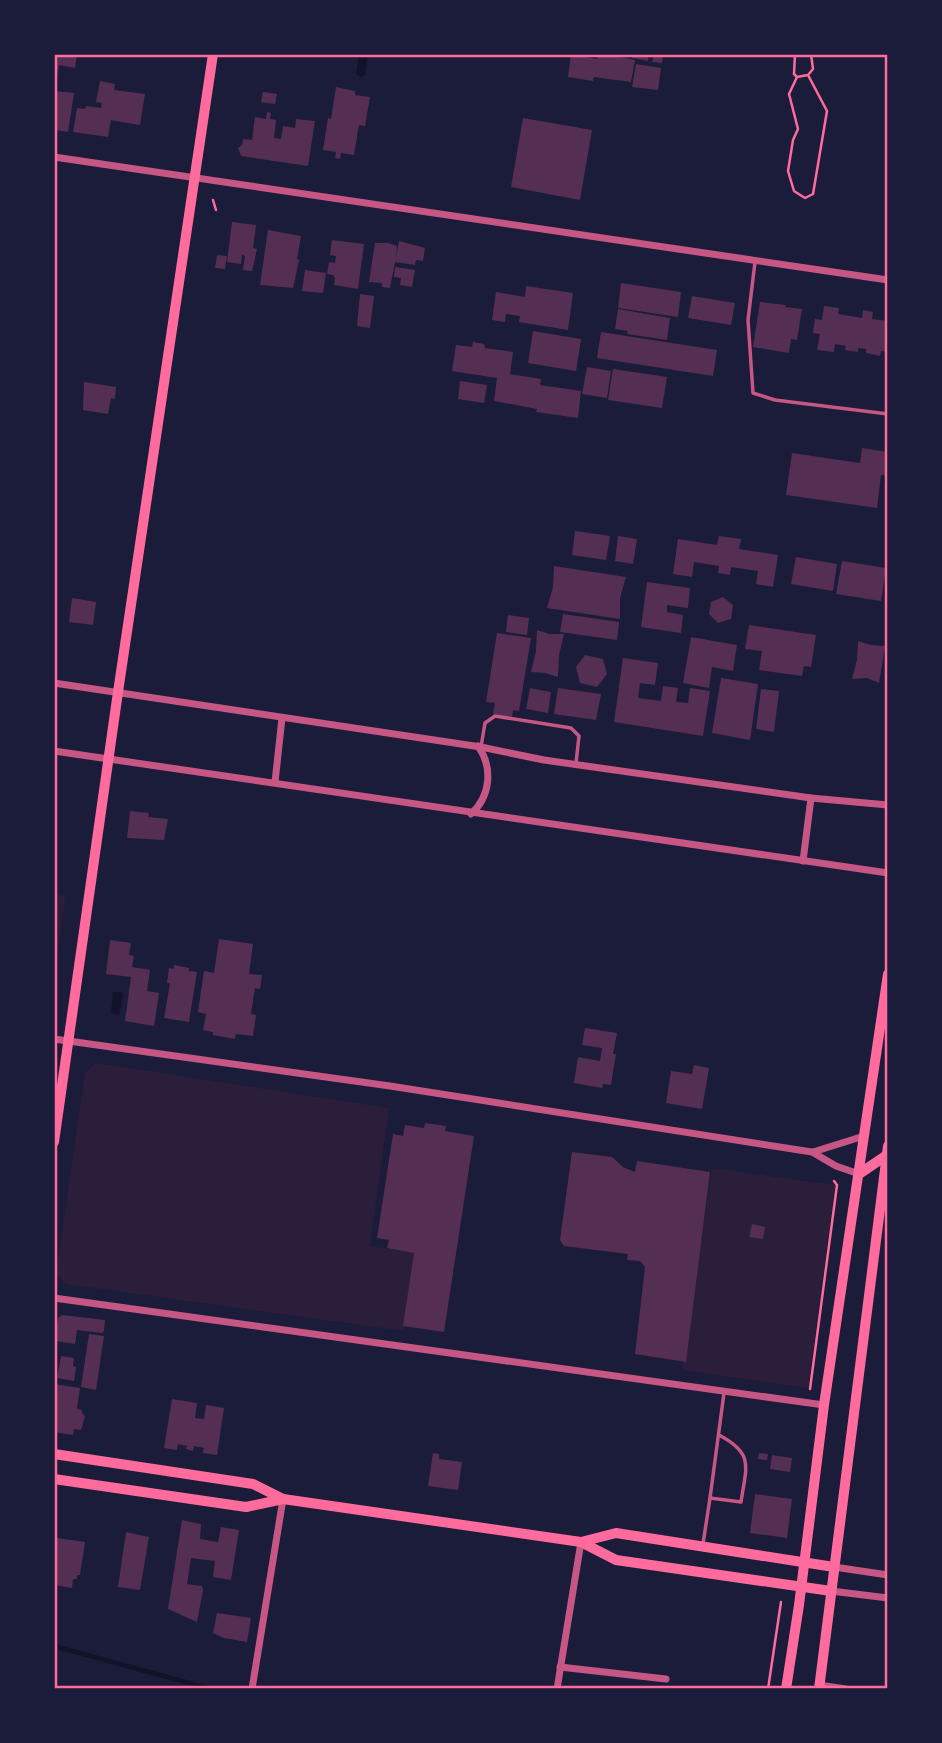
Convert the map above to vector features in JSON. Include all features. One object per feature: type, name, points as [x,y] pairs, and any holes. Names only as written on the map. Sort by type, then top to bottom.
[{"type":"main road","points":[[54,1142],[213,54]]},
{"type":"main road","points":[[786,1689],[824,1405],[888,974]]},
{"type":"main road","points":[[859,1174],[887,1152]]},
{"type":"main road","points":[[819,1687],[885,1186],[887,1152]]},
{"type":"main road","points":[[54,1454],[253,1484],[284,1499],[581,1542],[616,1560],[831,1591]]},
{"type":"main road","points":[[54,1479],[246,1507],[284,1499]]},
{"type":"main road","points":[[581,1542],[616,1534],[834,1567]]},
{"type":"street","points":[[54,157],[888,280]]},
{"type":"street","points":[[54,683],[480,746],[576,765],[811,798],[888,806]]},
{"type":"street","points":[[275,782],[282,718]]},
{"type":"street","points":[[471,814],[484,799],[489,769],[480,746]]},
{"type":"street","points":[[54,751],[888,873]]},
{"type":"street","points":[[803,861],[811,798]]},
{"type":"street","points":[[54,1039],[390,1086],[812,1152],[836,1166],[859,1174]]},
{"type":"street","points":[[812,1152],[864,1136]]},
{"type":"street","points":[[54,1298],[824,1405]]},
{"type":"street","points":[[252,1689],[284,1499]]},
{"type":"street","points":[[557,1689],[581,1542]]},
{"type":"street","points":[[834,1567],[888,1575]]},
{"type":"street","points":[[831,1591],[888,1598]]},
{"type":"street","points":[[561,1667],[666,1679]]},
{"type":"street","points":[[819,1687],[846,1689]]},
{"type":"lane","points":[[755,260],[748,320],[753,393],[775,400],[888,414]]},
{"type":"lane","points":[[480,746],[484,726],[491,717],[571,728],[579,736],[576,765]]},
{"type":"lane","points":[[703,1547],[725,1391]]},
{"type":"lane","points":[[710,1497],[741,1502],[747,1462],[736,1444],[719,1434]]},
{"type":"path","points":[[795,54],[794,74],[797,77]]},
{"type":"path","points":[[797,77],[808,75],[813,69],[811,54]]},
{"type":"path","points":[[797,77],[789,94],[798,130],[793,140],[788,171],[794,191],[805,198],[813,194],[827,111],[808,75]]},
{"type":"path","points":[[213,200],[216,210]]},
{"type":"path","points":[[810,1389],[837,1185],[834,1181]]},
{"type":"path","points":[[768,1689],[781,1602]]},
{"type":"shaded area","points":[[359,54],[368,55],[365,75],[361,77],[356,74]]},
{"type":"shaded area","points":[[54,894],[65,896],[54,983]]},
{"type":"shaded area","points":[[113,992],[123,994],[119,1015],[111,1013]]},
{"type":"shaded area","points":[[96,1063],[389,1108],[370,1246],[416,1253],[404,1331],[66,1284],[56,1274],[85,1073]]},
{"type":"shaded area","points":[[712,1168],[835,1185],[808,1388],[682,1370]]},
{"type":"building","points":[[54,54],[77,54],[75,68],[59,65],[57,77],[54,77]]},
{"type":"building","points":[[571,54],[597,59],[598,54],[608,54],[635,60],[631,82],[568,77]]},
{"type":"building","points":[[633,54],[649,54],[648,61],[632,58]]},
{"type":"building","points":[[654,54],[663,54],[662,63],[652,62]]},
{"type":"building","points":[[636,64],[661,68],[658,90],[632,87]]},
{"type":"building","points":[[100,81],[115,84],[114,90],[145,94],[140,125],[111,120],[108,137],[73,132],[77,108],[101,108],[102,103],[96,102]]},
{"type":"building","points":[[336,87],[355,91],[355,95],[370,97],[365,126],[359,125],[354,155],[341,153],[340,159],[335,158],[336,152],[323,150]]},
{"type":"building","points":[[54,91],[74,93],[68,132],[54,130]]},
{"type":"building","points":[[263,92],[277,94],[275,104],[261,102]]},
{"type":"building","points":[[267,112],[271,113],[270,119],[276,120],[274,138],[281,139],[283,126],[295,128],[296,119],[315,121],[308,166],[241,156],[238,148],[243,139],[252,140],[255,117],[266,119]]},
{"type":"building","points":[[523,118],[592,130],[580,200],[511,187]]},
{"type":"building","points":[[232,222],[256,225],[253,248],[257,249],[252,271],[243,270],[245,256],[242,255],[241,264],[227,262]]},
{"type":"building","points":[[268,230],[301,236],[293,288],[260,285]]},
{"type":"building","points":[[332,240],[364,244],[358,289],[334,285],[335,278],[327,274],[329,262],[335,263],[336,256],[330,255]]},
{"type":"building","points":[[399,241],[425,248],[423,261],[416,260],[415,265],[395,262],[390,288],[382,287],[382,283],[369,282],[375,243],[397,246],[396,258]]},
{"type":"building","points":[[217,255],[227,256],[225,269],[215,268]]},
{"type":"building","points":[[395,267],[415,270],[412,287],[400,285],[401,278],[394,277]]},
{"type":"building","points":[[305,270],[326,273],[323,293],[302,291]]},
{"type":"building","points":[[621,283],[681,292],[678,317],[618,308]]},
{"type":"building","points":[[526,286],[573,293],[568,330],[519,322],[520,316],[506,314],[505,322],[492,320],[496,292],[525,297]]},
{"type":"building","points":[[360,294],[374,296],[370,328],[357,326]]},
{"type":"building","points":[[692,296],[735,303],[731,325],[688,318]]},
{"type":"building","points":[[760,302],[802,309],[797,340],[791,339],[789,353],[753,347]]},
{"type":"building","points":[[824,306],[839,308],[838,314],[862,318],[863,310],[873,312],[872,319],[888,321],[888,352],[881,351],[880,356],[866,353],[866,349],[858,348],[858,352],[845,350],[846,346],[835,344],[834,352],[817,350],[820,334],[813,333],[815,319],[822,320]]},
{"type":"building","points":[[618,309],[670,318],[667,340],[627,334],[628,331],[615,329]]},
{"type":"building","points":[[533,331],[581,339],[576,371],[528,363]]},
{"type":"building","points":[[601,332],[717,350],[713,376],[597,358]]},
{"type":"building","points":[[473,342],[484,344],[485,348],[513,352],[510,374],[541,379],[540,385],[581,391],[578,418],[536,412],[537,409],[494,401],[497,378],[452,371],[456,345],[472,347]]},
{"type":"building","points":[[587,367],[611,371],[607,398],[582,394]]},
{"type":"building","points":[[613,369],[667,377],[662,408],[608,400]]},
{"type":"building","points":[[460,381],[487,385],[484,403],[458,399]]},
{"type":"building","points":[[84,382],[116,387],[115,399],[111,398],[108,414],[83,410]]},
{"type":"building","points":[[862,448],[888,452],[885,475],[881,475],[877,508],[786,495],[792,453],[860,463]]},
{"type":"building","points":[[575,531],[610,536],[606,560],[572,555]]},
{"type":"building","points":[[618,536],[637,539],[633,564],[615,561]]},
{"type":"building","points":[[719,536],[741,539],[739,549],[778,555],[773,587],[756,584],[758,571],[731,567],[730,575],[718,573],[719,566],[694,562],[692,577],[673,574],[678,539],[717,545]]},
{"type":"building","points":[[796,557],[837,564],[833,591],[791,584]]},
{"type":"building","points":[[842,561],[886,568],[881,601],[836,594]]},
{"type":"building","points":[[554,566],[626,577],[620,598],[620,619],[547,608],[553,587]]},
{"type":"building","points":[[647,582],[690,588],[688,608],[667,605],[667,612],[683,615],[681,633],[641,627]]},
{"type":"building","points":[[723,597],[733,605],[731,619],[718,623],[709,614],[711,602]]},
{"type":"building","points":[[72,598],[96,602],[93,625],[69,622]]},
{"type":"building","points":[[563,614],[619,622],[617,640],[560,632]]},
{"type":"building","points":[[508,615],[529,618],[527,635],[506,632]]},
{"type":"building","points":[[749,625],[816,635],[811,667],[804,666],[802,676],[759,670],[762,651],[745,649]]},
{"type":"building","points":[[537,630],[564,634],[558,677],[531,672]]},
{"type":"building","points":[[497,633],[531,638],[519,711],[513,710],[512,717],[493,714],[495,703],[486,702]]},
{"type":"building","points":[[691,637],[737,645],[733,671],[712,667],[709,688],[683,683]]},
{"type":"building","points":[[858,641],[885,646],[879,683],[867,678],[852,679]]},
{"type":"building","points":[[585,655],[603,659],[607,674],[597,687],[580,683],[576,667]]},
{"type":"building","points":[[623,658],[658,663],[655,685],[640,683],[638,698],[661,701],[663,686],[678,688],[676,702],[688,703],[690,688],[710,691],[703,736],[614,722]]},
{"type":"building","points":[[721,678],[758,684],[750,740],[712,733]]},
{"type":"building","points":[[530,688],[551,692],[548,713],[526,709]]},
{"type":"building","points":[[558,688],[601,694],[596,720],[554,714]]},
{"type":"building","points":[[761,689],[779,691],[774,732],[756,729]]},
{"type":"building","points":[[130,811],[149,813],[148,817],[168,819],[164,840],[127,838]]},
{"type":"building","points":[[219,939],[253,944],[249,974],[262,975],[260,989],[255,988],[251,1014],[256,1015],[253,1036],[236,1034],[235,1039],[213,1035],[213,1032],[203,1030],[206,1014],[198,1012],[204,971],[214,973]]},
{"type":"building","points":[[110,940],[131,943],[129,955],[134,956],[132,967],[150,970],[147,991],[159,993],[154,1026],[125,1021],[131,977],[106,974]]},
{"type":"building","points":[[174,965],[197,972],[189,1022],[164,1018],[170,983],[167,983],[169,968],[174,969]]},
{"type":"building","points":[[585,1028],[617,1033],[611,1085],[603,1084],[602,1088],[574,1083],[578,1057],[600,1061],[602,1048],[582,1045]]},
{"type":"building","points":[[694,1065],[709,1068],[702,1109],[666,1103],[671,1071],[692,1074]]},
{"type":"building","points":[[425,1123],[446,1126],[445,1131],[474,1136],[444,1332],[403,1326],[414,1253],[387,1248],[389,1240],[377,1238],[393,1134],[403,1136],[405,1125],[424,1128]]},
{"type":"building","points":[[572,1152],[612,1157],[623,1167],[635,1172],[637,1161],[710,1172],[686,1362],[635,1354],[645,1267],[640,1261],[627,1260],[628,1254],[564,1246],[560,1240]]},
{"type":"building","points":[[752,1224],[765,1227],[763,1239],[749,1237]]},
{"type":"building","points":[[62,1315],[105,1320],[104,1331],[77,1330],[75,1344],[55,1341],[58,1318]]},
{"type":"building","points":[[89,1334],[104,1336],[96,1390],[81,1387]]},
{"type":"building","points":[[61,1356],[74,1358],[74,1381],[57,1378]]},
{"type":"building","points":[[54,1384],[80,1388],[77,1409],[82,1410],[85,1416],[81,1430],[74,1429],[73,1435],[54,1432]]},
{"type":"building","points":[[172,1399],[197,1403],[195,1418],[204,1419],[206,1405],[224,1408],[217,1455],[203,1453],[204,1448],[194,1446],[193,1451],[178,1444],[177,1450],[164,1448]]},
{"type":"building","points":[[433,1453],[439,1454],[439,1459],[462,1462],[458,1490],[428,1486]]},
{"type":"building","points":[[759,1453],[768,1454],[767,1460],[758,1459]]},
{"type":"building","points":[[772,1455],[792,1458],[790,1472],[770,1469]]},
{"type":"building","points":[[755,1494],[792,1499],[787,1538],[750,1533]]},
{"type":"building","points":[[182,1520],[201,1524],[200,1539],[218,1542],[221,1527],[239,1530],[231,1580],[213,1577],[215,1561],[191,1558],[187,1584],[202,1586],[203,1590],[197,1622],[168,1609]]},
{"type":"building","points":[[126,1532],[149,1537],[140,1590],[118,1587]]},
{"type":"building","points":[[57,1538],[85,1542],[80,1575],[73,1579],[72,1588],[54,1585]]},
{"type":"building","points":[[217,1613],[251,1618],[247,1642],[213,1633]]},
{"type":"waterway","points":[[54,1646],[211,1689]]}]
